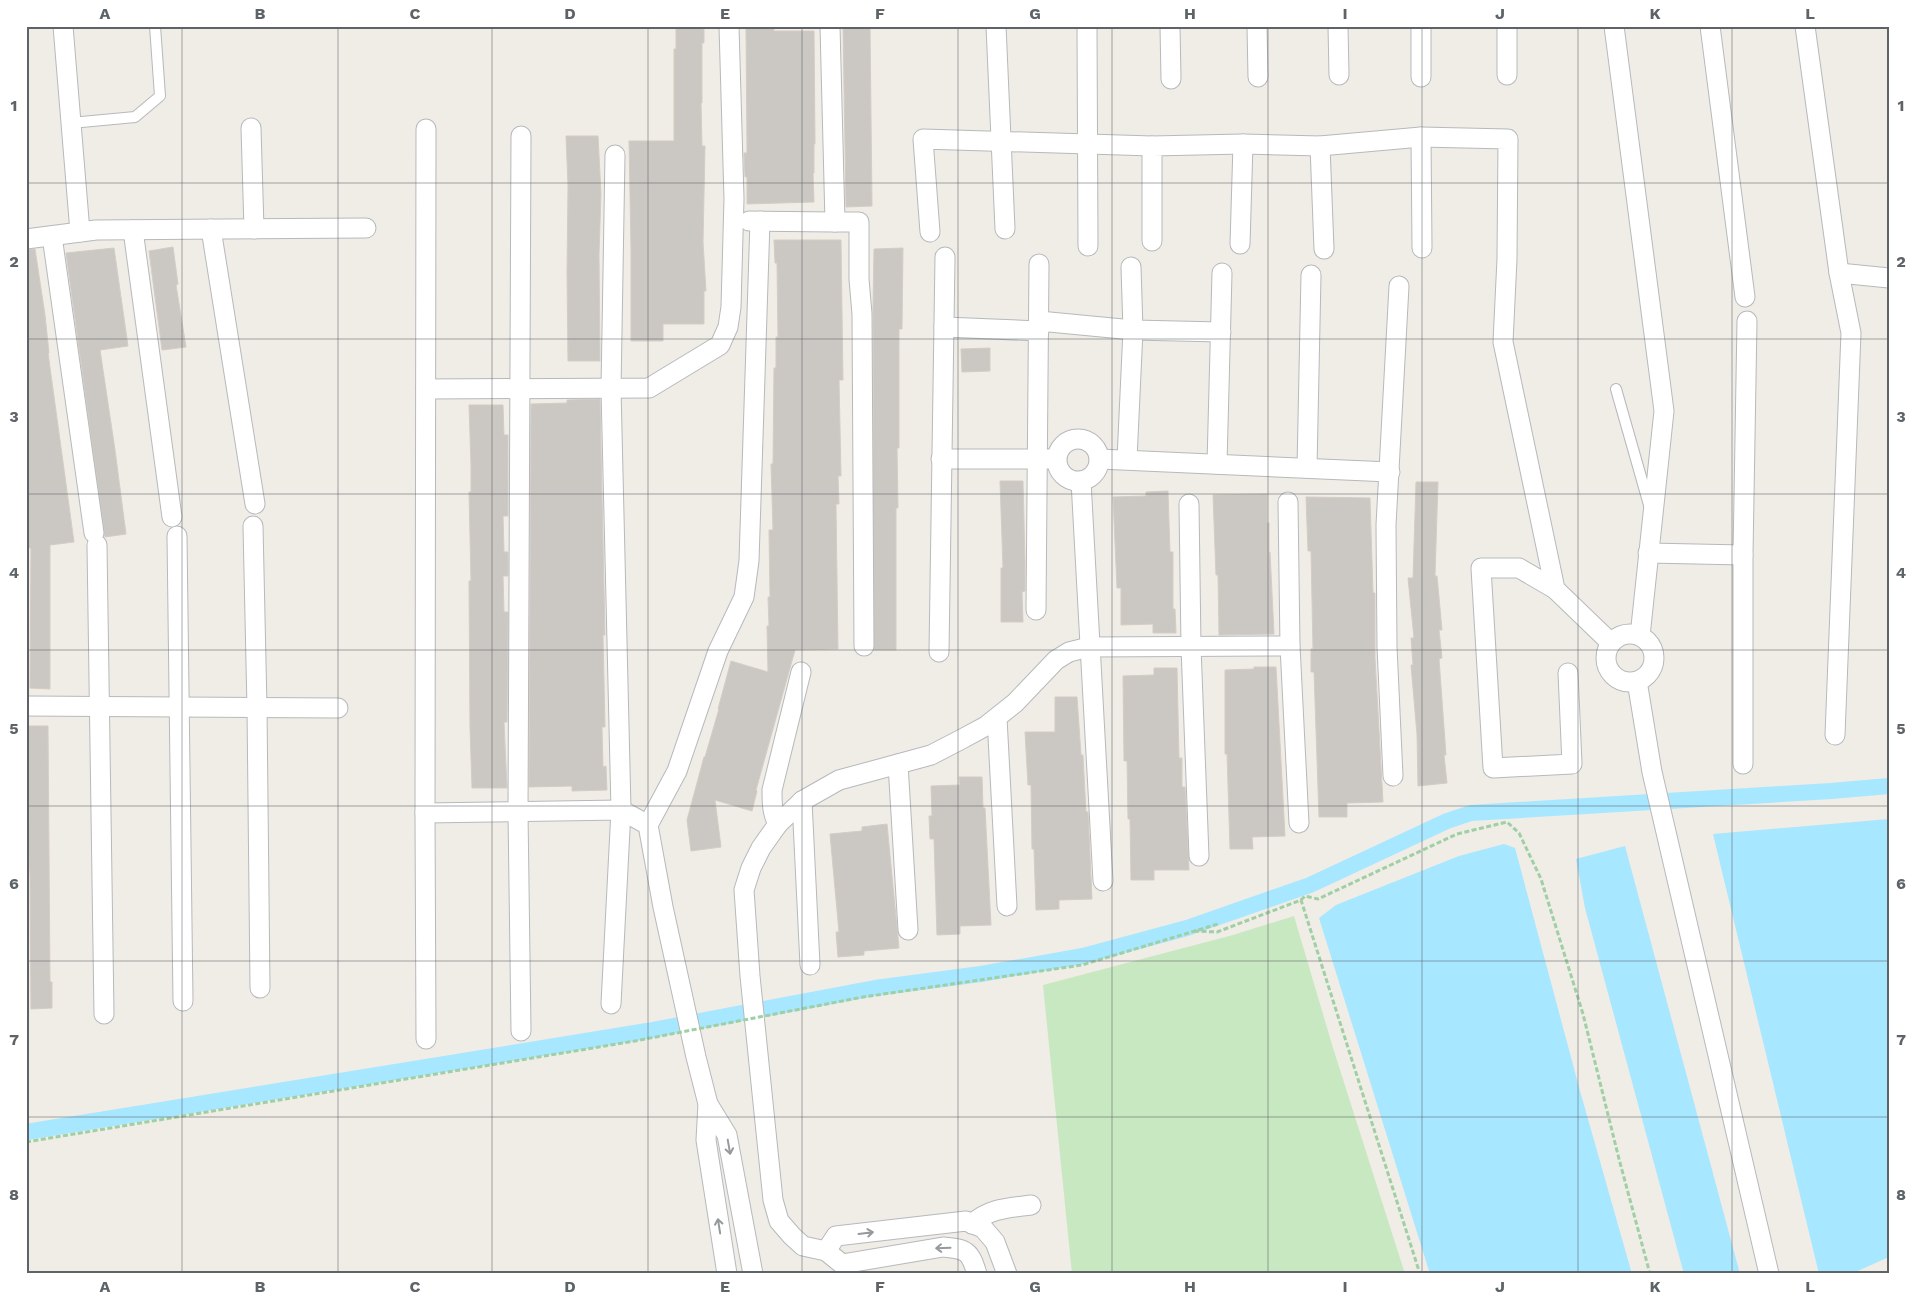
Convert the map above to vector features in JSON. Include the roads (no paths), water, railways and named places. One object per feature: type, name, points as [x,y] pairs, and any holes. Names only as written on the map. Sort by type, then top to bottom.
[{"type":"street","points":[[63,26],[80,232]]},
{"type":"street","points":[[426,389],[649,388],[720,345],[728,327],[731,307],[734,221],[729,26]]},
{"type":"street","points":[[830,26],[835,222]]},
{"type":"street","points":[[996,26],[1005,228]]},
{"type":"street","points":[[1087,26],[1088,246]]},
{"type":"street","points":[[1170,26],[1171,79]]},
{"type":"street","points":[[1257,26],[1258,77]]},
{"type":"street","points":[[1338,26],[1339,75]]},
{"type":"street","points":[[1421,26],[1421,77]]},
{"type":"street","points":[[1507,26],[1507,75]]},
{"type":"street","points":[[1614,26],[1664,411],[1640,636]]},
{"type":"street","points":[[1710,26],[1745,297]]},
{"type":"street","points":[[1805,26],[1839,274],[1851,333],[1835,735]]},
{"type":"street","points":[[250,128],[254,229]]},
{"type":"street","points":[[426,129],[426,1039]]},
{"type":"street","points":[[520,1032],[518,812],[521,136]]},
{"type":"street","points":[[930,232],[923,139],[1152,146],[1243,144],[1320,146],[1421,137],[1508,139],[1507,259],[1503,342],[1555,589]]},
{"type":"street","points":[[1421,137],[1422,248]]},
{"type":"street","points":[[1240,244],[1243,144]]},
{"type":"street","points":[[1152,146],[1152,240]]},
{"type":"street","points":[[1320,146],[1324,249]]},
{"type":"street","points":[[611,1004],[621,810],[612,389],[615,155]]},
{"type":"street","points":[[734,221],[859,222],[859,279],[862,323],[864,646]]},
{"type":"street","points":[[753,1274],[727,1135],[708,1104],[696,1057],[648,825],[677,771],[718,651],[744,598],[750,560],[760,221]]},
{"type":"street","points":[[26,240],[96,230],[366,228]]},
{"type":"street","points":[[211,229],[255,504]]},
{"type":"street","points":[[133,230],[172,517]]},
{"type":"street","points":[[52,236],[96,539],[104,1014]]},
{"type":"street","points":[[939,652],[945,257]]},
{"type":"street","points":[[1036,610],[1047,459],[1039,326],[1039,264]]},
{"type":"street","points":[[1127,459],[1133,330],[1131,267]]},
{"type":"street","points":[[1218,464],[1222,273]]},
{"type":"street","points":[[1307,468],[1311,274]]},
{"type":"street","points":[[1839,274],[1889,278]]},
{"type":"street","points":[[1393,776],[1386,525],[1399,286]]},
{"type":"street","points":[[1743,764],[1743,555],[1747,321]]},
{"type":"street","points":[[944,327],[1039,326],[1221,332]]},
{"type":"street","points":[[941,460],[1047,459],[1069,440],[1081,439],[1092,444],[1099,458],[1098,466],[1092,476],[1081,481],[1069,479],[1047,459]]},
{"type":"street","points":[[1099,458],[1390,472]]},
{"type":"street","points":[[1081,481],[1103,881]]},
{"type":"street","points":[[1288,502],[1290,646],[1299,823]]},
{"type":"street","points":[[1188,504],[1199,856]]},
{"type":"street","points":[[253,526],[258,708],[260,988]]},
{"type":"street","points":[[177,536],[183,1001]]},
{"type":"street","points":[[1648,553],[1743,555]]},
{"type":"street","points":[[1568,673],[1572,764],[1493,768],[1481,568],[1519,568],[1555,589],[1611,643]]},
{"type":"street","points":[[1624,634],[1632,634],[1640,636],[1652,646],[1654,661],[1647,675],[1637,681],[1625,682],[1612,673],[1606,658],[1607,650],[1611,643],[1624,634]]},
{"type":"street","points":[[826,1251],[836,1236],[966,1221],[983,1228],[995,1242],[1005,1269],[977,1274],[971,1256],[960,1248],[944,1247],[842,1264],[826,1251],[803,1246],[779,1222],[772,1200],[750,976],[744,890],[751,868],[761,848],[778,824],[802,801],[839,780],[931,755],[986,726],[1015,703],[1056,660],[1069,652],[1089,647],[1290,646]]},
{"type":"street","points":[[778,824],[772,807],[772,790],[801,672]]},
{"type":"street","points":[[1637,681],[1652,772],[1769,1274]]},
{"type":"street","points":[[26,706],[338,708]]},
{"type":"street","points":[[997,718],[1008,906]]},
{"type":"street","points":[[898,764],[908,930]]},
{"type":"street","points":[[802,801],[810,965]]},
{"type":"street","points":[[425,813],[621,810],[648,825]]},
{"type":"street","points":[[708,1104],[706,1140],[727,1274]]},
{"type":"street","points":[[972,1224],[989,1212],[998,1209],[1031,1205]]},
{"type":"lane","points":[[71,123],[135,117],[160,96],[155,26]]},
{"type":"lane","points":[[1616,390],[1652,515]]},
{"type":"water","points":[[1889,819],[1889,1257],[1851,1274],[1819,1274],[1713,834]]},
{"type":"water","points":[[1504,844],[1515,848],[1580,1091],[1632,1274],[1430,1274],[1319,918],[1336,905],[1459,856]]},
{"type":"water","points":[[1625,846],[1740,1274],[1684,1274],[1585,908],[1576,859]]},
{"type":"waterway","points":[[26,1132],[647,1031],[875,988],[981,974],[1083,956],[1187,928],[1310,885],[1447,821],[1471,813],[1889,786]]}]
